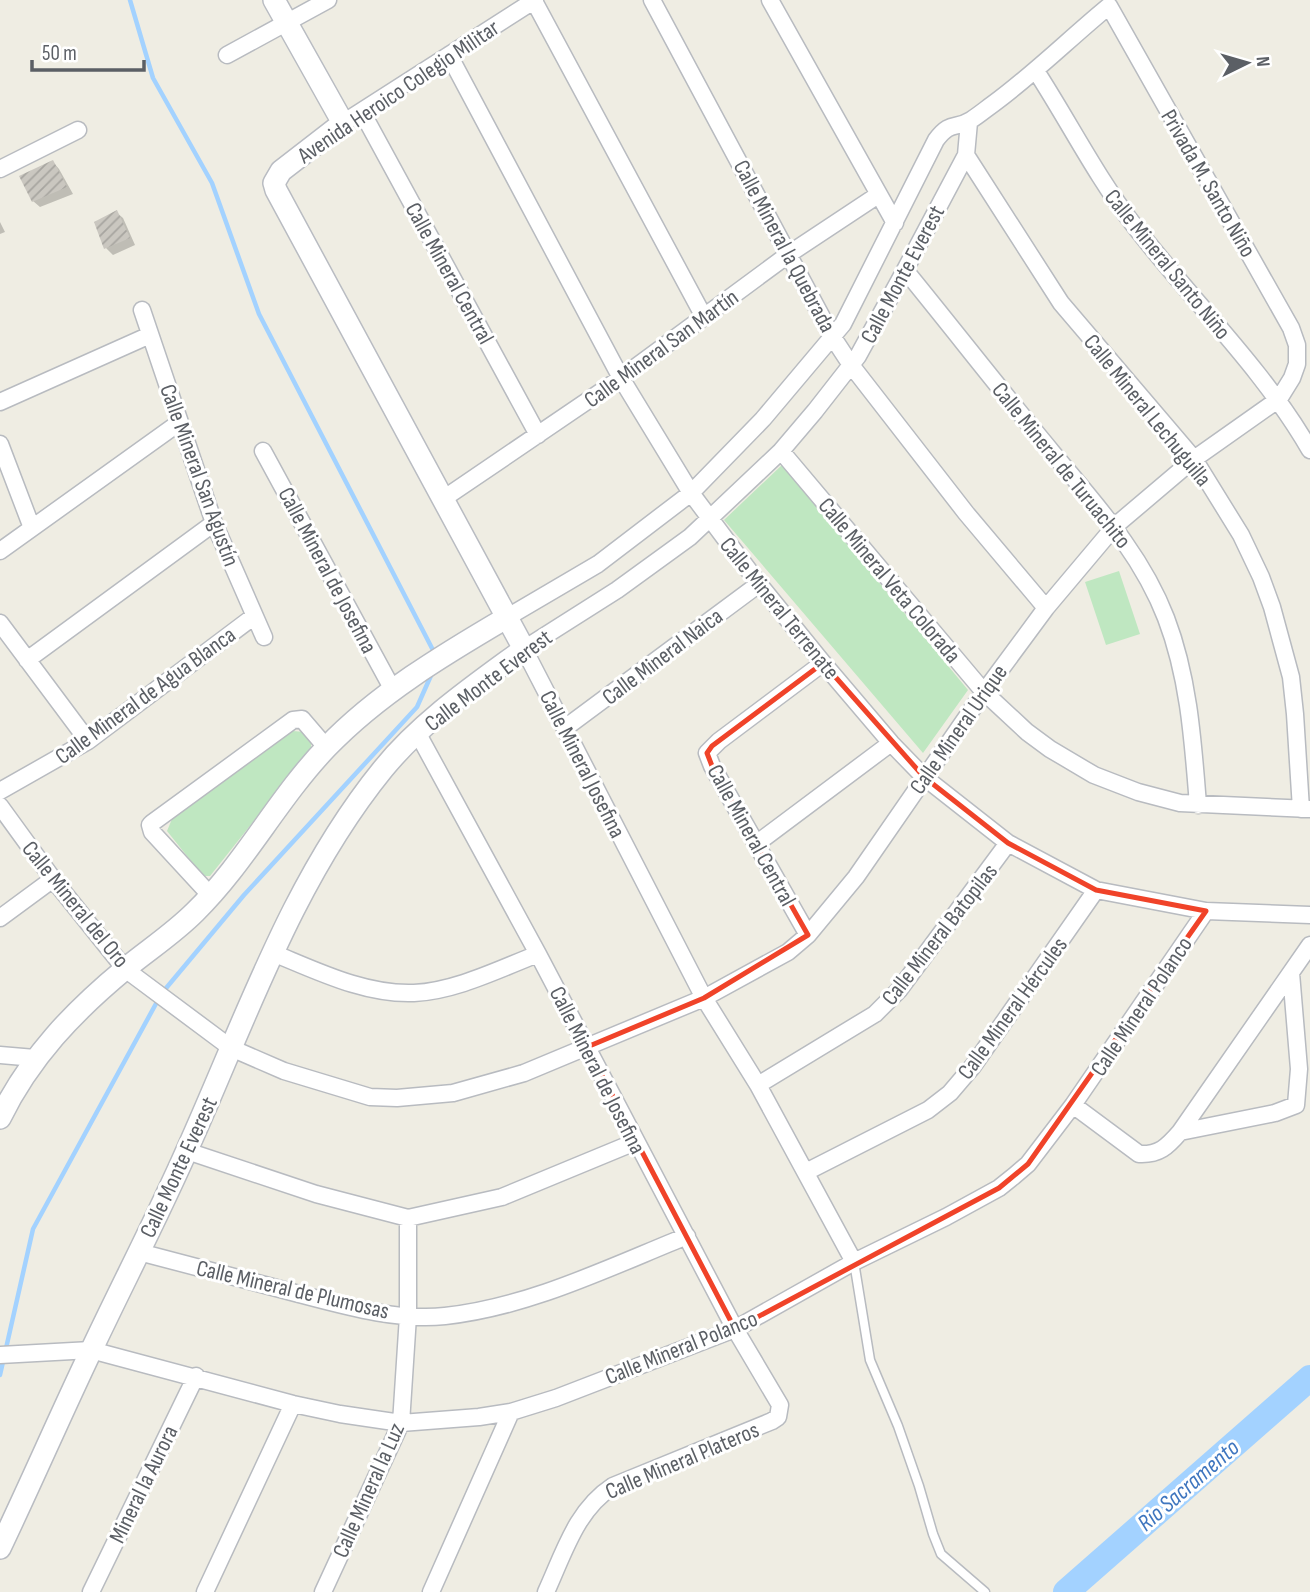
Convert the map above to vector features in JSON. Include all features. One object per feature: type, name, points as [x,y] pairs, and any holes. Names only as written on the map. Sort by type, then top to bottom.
[{"type":"street","points":[[274,0],[343,123]]},
{"type":"street","points":[[227,55],[328,0]]},
{"type":"street","points":[[534,0],[704,317]]},
{"type":"street","name":"Avenida Heroico Colegio Militar","points":[[275,190],[274,183],[281,171],[343,123],[534,0]]},
{"type":"street","name":"Calle Mineral la Quebrada","points":[[652,0],[832,336],[851,365],[966,513],[1046,608]]},
{"type":"street","points":[[770,0],[895,223]]},
{"type":"street","name":"Calle Monte Everest","points":[[0,1118],[35,1058],[69,1021],[125,968],[171,934],[211,896],[326,747],[393,690],[436,659],[598,564],[691,493],[756,427],[843,324],[943,130],[951,125],[969,122],[1036,71],[1059,47],[1112,3]]},
{"type":"street","name":"Privada M. Santo Niño","points":[[1112,3],[1291,328],[1297,345],[1297,364]]},
{"type":"street","name":"Calle Mineral Terrenate","points":[[449,55],[621,378],[691,493],[759,584],[823,663],[891,743],[924,777],[1008,843],[1096,890],[1206,911],[1310,915]]},
{"type":"street","name":"Calle Mineral Santo Niño","points":[[1036,71],[1098,176],[1131,223],[1279,399],[1310,450]]},
{"type":"street","name":"Calle Mineral Central","points":[[362,112],[538,435]]},
{"type":"street","name":"Calle Monte Everest","points":[[0,1548],[187,1151],[273,953],[313,870],[344,821],[385,767],[460,696],[524,649],[617,590],[690,537],[780,451],[851,365],[966,155],[969,122]]},
{"type":"street","points":[[0,169],[78,130]]},
{"type":"street","name":"Calle Mineral Lechuguilla","points":[[966,155],[1061,303],[1194,459],[1241,535],[1272,607],[1291,677],[1306,809]]},
{"type":"street","name":"Calle Mineral Josefina","points":[[275,190],[524,649],[704,998],[758,1086],[854,1262]]},
{"type":"street","name":"Calle Mineral San Martín","points":[[443,499],[621,378],[789,254],[878,195]]},
{"type":"street","name":"Calle Mineral de Turuachito","points":[[905,270],[1115,526],[1150,582],[1181,664],[1192,728],[1198,805]]},
{"type":"street","name":"Calle Mineral San Agustín","points":[[142,310],[214,523],[264,637]]},
{"type":"street","points":[[0,402],[150,335]]},
{"type":"street","name":"Calle Mineral Urique","points":[[587,1047],[704,998],[788,952],[808,935],[856,877],[984,692],[1046,608],[1115,526],[1194,459],[1279,399],[1297,364]]},
{"type":"street","points":[[0,551],[180,422]]},
{"type":"street","points":[[0,444],[32,527]]},
{"type":"street","name":"Calle Mineral de Josefina","points":[[263,451],[393,690]]},
{"type":"street","name":"Calle Mineral Veta Colorada","points":[[780,451],[984,692],[1027,732],[1050,749],[1084,769],[1138,792],[1180,803],[1306,809]]},
{"type":"street","points":[[27,660],[214,523]]},
{"type":"street","name":"Calle Mineral Naica","points":[[565,728],[759,584]]},
{"type":"street","name":"Calle Mineral de Agua Blanca","points":[[0,791],[88,741],[253,617]]},
{"type":"street","points":[[0,623],[88,741]]},
{"type":"street","name":"Calle Mineral Central","points":[[808,935],[707,753],[719,741],[823,663]]},
{"type":"street","points":[[211,896],[155,836],[150,825],[299,718],[326,747]]},
{"type":"street","name":"Calle Mineral de Josefina","points":[[418,734],[538,954],[734,1329],[780,1405]]},
{"type":"street","points":[[757,844],[891,743]]},
{"type":"street","name":"Calle Mineral del Oro","points":[[0,806],[53,880],[125,968],[231,1048],[284,1072],[347,1092],[397,1098],[453,1093],[480,1086],[524,1073],[587,1047]]},
{"type":"street","name":"Calle Mineral Batopilas","points":[[758,1086],[875,1014],[899,990],[1008,843]]},
{"type":"street","points":[[0,918],[53,880]]},
{"type":"street","name":"Calle Mineral Hércules","points":[[806,1172],[906,1122],[950,1093],[973,1066],[1096,890]]},
{"type":"street","name":"Calle Mineral Polanco","points":[[4,1354],[91,1350],[293,1404],[401,1423],[511,1412],[556,1398],[734,1329],[854,1262],[999,1188],[1028,1164],[1073,1105],[1206,911]]},
{"type":"street","points":[[1073,1105],[1139,1154],[1165,1150],[1310,945]]},
{"type":"street","points":[[273,953],[337,979],[384,990],[414,993],[470,980],[538,954]]},
{"type":"street","points":[[1180,1132],[1276,1113],[1296,1105],[1299,1069],[1291,973]]},
{"type":"street","points":[[0,1055],[35,1058]]},
{"type":"street","points":[[187,1151],[316,1194],[408,1219],[502,1197],[635,1142]]},
{"type":"street","name":"Calle Mineral la Luz","points":[[323,1592],[401,1423],[408,1316],[408,1219]]},
{"type":"street","name":"Calle Mineral de Plumosas","points":[[139,1252],[337,1304],[408,1316],[444,1316],[492,1307],[558,1287],[687,1236]]},
{"type":"street","name":"Mineral la Aurora","points":[[91,1592],[196,1376]]},
{"type":"street","points":[[205,1592],[293,1404]]},
{"type":"street","name":"Calle Mineral Plateros","points":[[546,1592],[581,1516],[596,1497],[613,1486],[772,1421],[778,1417],[780,1405]]},
{"type":"street","points":[[431,1592],[511,1412]]},
{"type":"lane","points":[[854,1262],[870,1360],[898,1426],[933,1534],[942,1554],[985,1592]]},
{"type":"highlighted area","points":[[823,663],[924,777],[1008,843],[1096,890],[1206,911],[1028,1164],[999,1188],[735,1329],[587,1047],[704,998],[808,935],[712,766],[707,753],[712,746]]},
{"type":"green space","points":[[782,465],[968,690],[923,753],[724,520]]},
{"type":"green space","points":[[1119,571],[1140,634],[1106,645],[1085,582]]},
{"type":"green space","points":[[293,731],[304,732],[311,739],[311,749],[210,876],[203,876],[167,831],[172,819]]},
{"type":"building","points":[[53,160],[67,187],[32,202],[19,176]]},
{"type":"building","points":[[117,210],[130,238],[104,249],[94,222]]},
{"type":"waterway","points":[[130,0],[153,78],[212,183],[259,314],[435,654]]},
{"type":"waterway","points":[[162,993],[244,895],[417,707],[433,671]]},
{"type":"waterway","points":[[0,1375],[33,1229],[158,1000]]},
{"type":"waterway","name":"Rio Sacramento","points":[[1066,1592],[1310,1378]]}]
